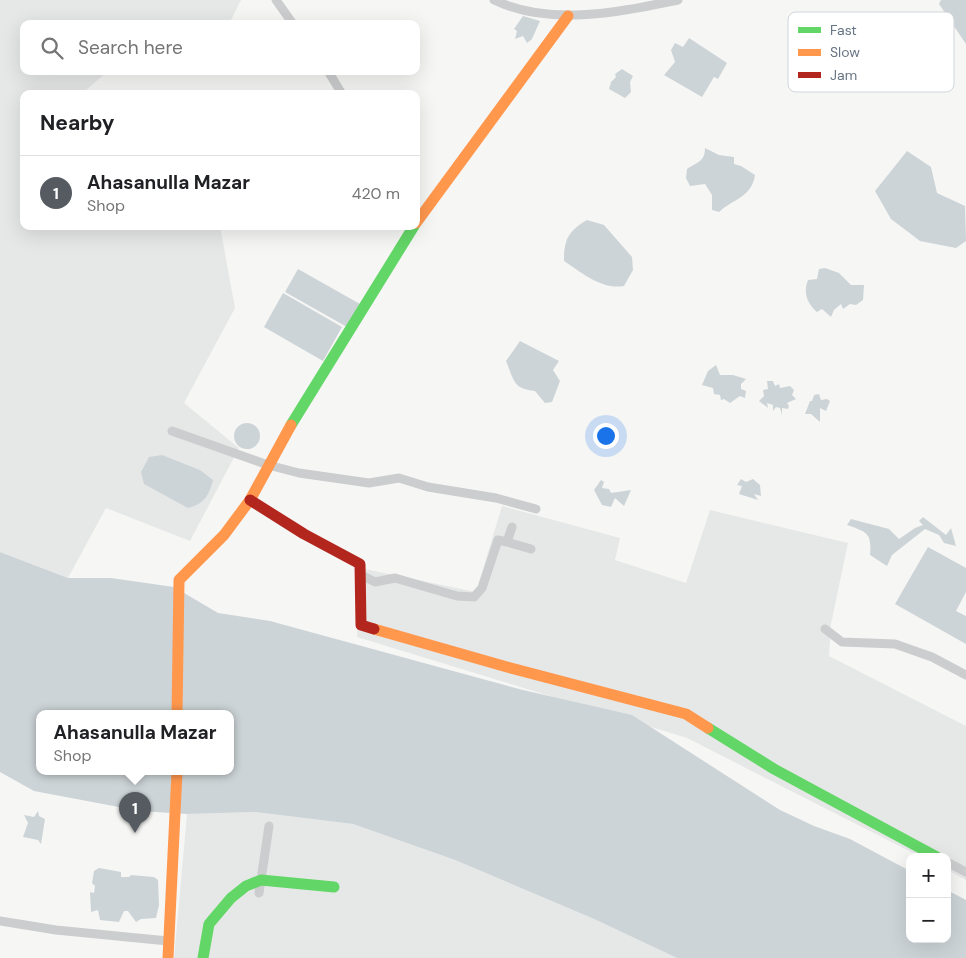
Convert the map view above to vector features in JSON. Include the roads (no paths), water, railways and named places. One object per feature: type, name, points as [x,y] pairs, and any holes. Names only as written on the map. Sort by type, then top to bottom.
[{"type":"street","points":[[276,0],[291,20]]},
{"type":"street","points":[[494,0],[568,16],[678,0]]},
{"type":"street","points":[[420,207],[568,16]]},
{"type":"street","points":[[330,75],[340,90]]},
{"type":"street","points":[[177,710],[179,580],[224,535],[250,500],[268,465],[412,230]]},
{"type":"street","points":[[172,431],[268,465],[299,473],[369,483],[400,478],[428,487],[496,498],[536,509]]},
{"type":"street","points":[[250,500],[304,534],[360,564],[362,625],[507,667],[686,714],[774,769],[930,853]]},
{"type":"street","points":[[507,542],[512,526]]},
{"type":"street","points":[[361,575],[375,582],[395,578],[457,596],[474,597],[482,588],[498,540],[531,549]]},
{"type":"street","points":[[825,629],[842,642],[895,644],[932,657],[966,675]]},
{"type":"street","points":[[168,958],[176,826],[177,775]]},
{"type":"street","points":[[259,893],[269,826]]},
{"type":"street","points":[[951,864],[966,872]]},
{"type":"street","points":[[203,958],[209,924],[231,898],[246,886],[261,880],[334,887]]},
{"type":"street","points":[[0,921],[56,930],[168,941]]},
{"type":"place","name":"Ahasanulla Mazar","points":[[135,833]]}]
